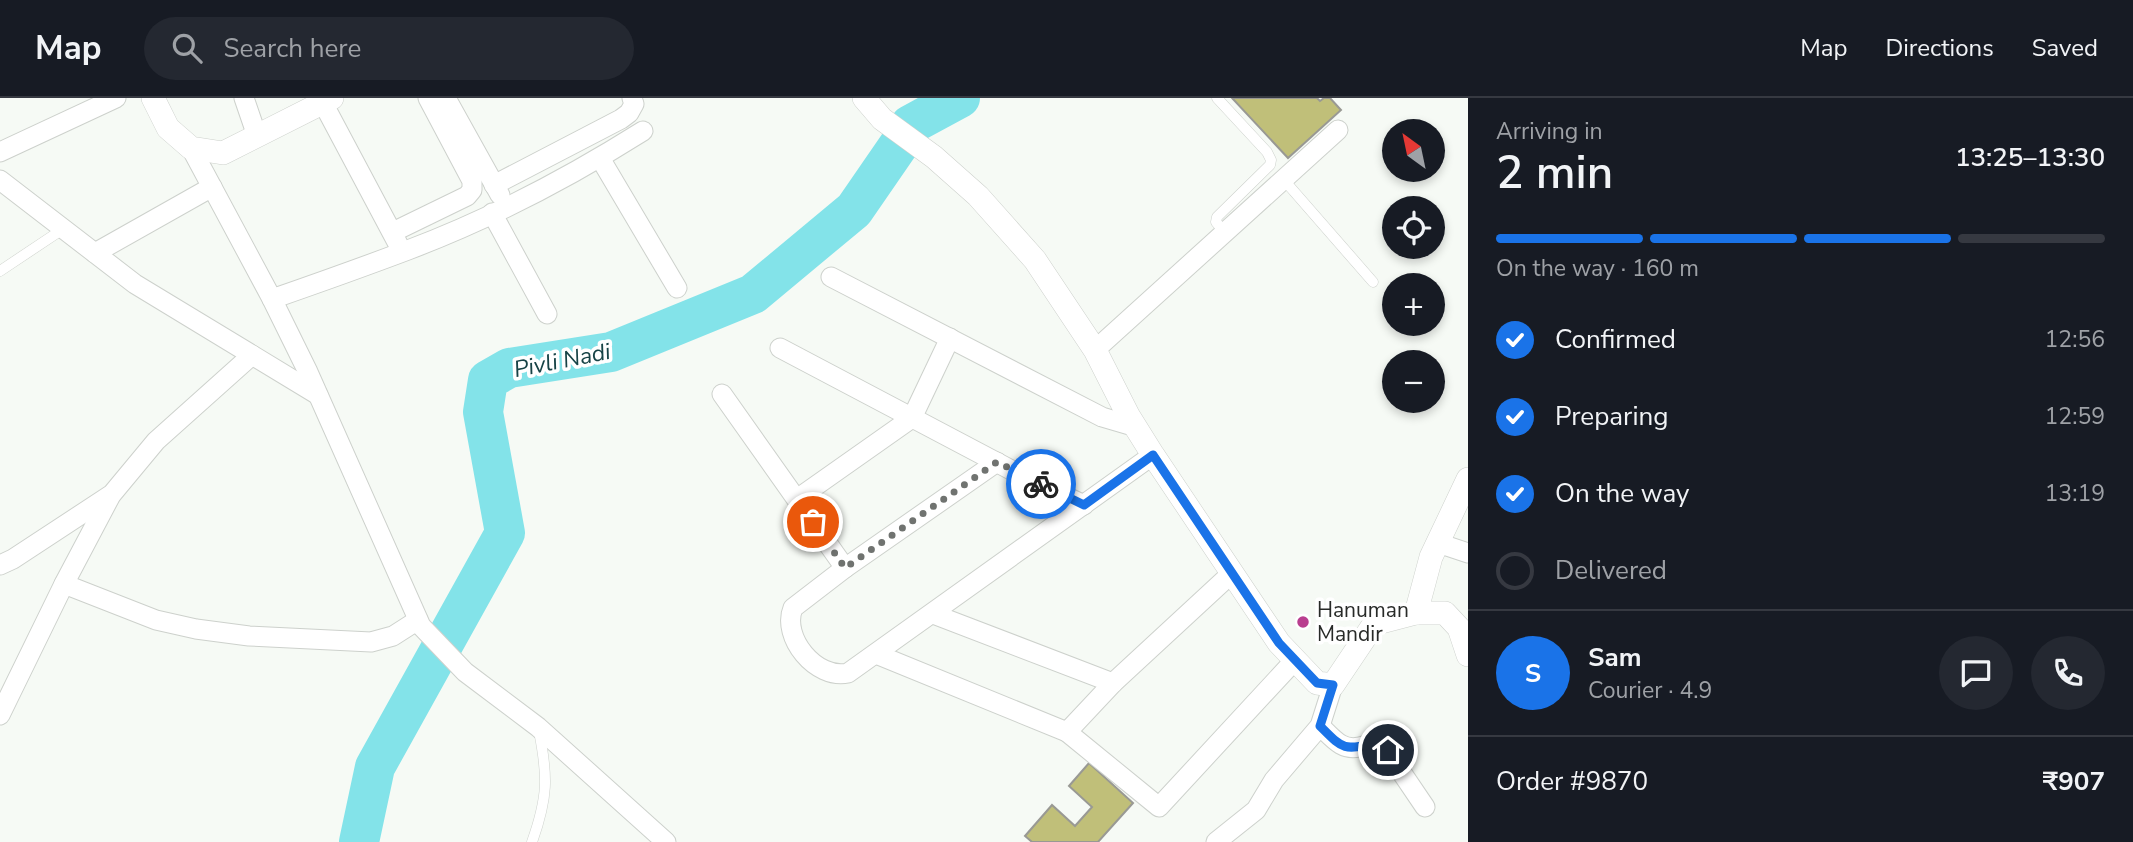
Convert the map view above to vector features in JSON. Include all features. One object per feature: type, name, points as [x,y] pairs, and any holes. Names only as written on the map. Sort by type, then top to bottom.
[{"type":"street","points":[[0,152],[116,98]]},
{"type":"street","points":[[153,98],[168,128],[191,148],[272,299],[420,623],[465,672],[538,727],[666,842]]},
{"type":"street","points":[[244,98],[257,136]]},
{"type":"street","points":[[393,232],[467,196],[472,190],[472,181],[428,98]]},
{"type":"street","points":[[446,98],[494,185],[499,209],[547,314]]},
{"type":"street","points":[[494,185],[621,119],[629,113],[634,104],[632,98]]},
{"type":"street","points":[[864,98],[882,120],[934,157],[978,196],[1035,260],[1095,350],[1153,455],[1279,643],[1317,683],[1333,685]]},
{"type":"street","points":[[191,148],[223,153],[327,100],[402,252]]},
{"type":"street","points":[[1095,350],[1338,130]]},
{"type":"street","points":[[272,299],[402,252],[499,209],[600,158],[643,131]]},
{"type":"street","points":[[600,158],[677,288]]},
{"type":"street","points":[[0,180],[135,284],[318,395]]},
{"type":"street","points":[[95,253],[212,187]]},
{"type":"street","points":[[831,277],[1102,417],[1136,428]]},
{"type":"street","points":[[797,499],[912,418],[950,338]]},
{"type":"street","points":[[780,348],[1084,505]]},
{"type":"street","points":[[0,715],[64,584],[112,494],[156,440],[252,355]]},
{"type":"street","points":[[722,394],[845,568]]},
{"type":"street","points":[[997,462],[845,568],[793,608],[789,625],[802,651],[828,673],[848,673],[1153,455]]},
{"type":"street","points":[[1416,613],[1431,557],[1468,479]]},
{"type":"street","points":[[0,565],[112,494]]},
{"type":"street","points":[[1437,543],[1468,553]]},
{"type":"street","points":[[1067,732],[1114,683],[1232,573]]},
{"type":"street","points":[[64,584],[156,620],[195,629],[249,636],[371,642],[393,636],[420,623]]},
{"type":"street","points":[[1216,842],[1256,810],[1274,780],[1320,726],[1333,685],[1374,624],[1416,613],[1445,613],[1458,628],[1468,655]]},
{"type":"street","points":[[933,614],[1114,683]]},
{"type":"street","points":[[876,654],[1067,732],[1158,807],[1295,660]]},
{"type":"street","points":[[1320,726],[1345,747],[1375,743],[1383,746],[1425,807]]},
{"type":"lane","points":[[1217,98],[1267,152],[1271,160],[1217,217],[1216,222],[1225,234]]},
{"type":"lane","points":[[1284,180],[1374,282]]},
{"type":"lane","points":[[0,271],[63,229]]},
{"type":"lane","points":[[532,842],[542,815],[546,791],[546,766],[538,727]]},
{"type":"building","points":[[1232,98],[1317,98],[1320,101],[1330,98],[1341,110],[1288,158]]},
{"type":"building","points":[[1089,763],[1133,803],[1098,842],[1032,842],[1025,836],[1052,805],[1075,826],[1092,807],[1069,786]]},
{"type":"waterway","name":"Pivli Nadi","points":[[359,842],[375,767],[505,533],[483,412],[488,380],[509,368],[611,352],[753,294],[854,210],[910,125],[960,98]]},
{"type":"way so far","points":[[813,522],[845,568],[997,462],[1041,484]]},
{"type":"place","name":"Hanuman Mandir","points":[[1303,622]]},
{"type":"route","points":[[1041,484],[1084,505],[1153,455],[1279,643],[1317,683],[1333,685],[1320,726],[1345,747],[1375,743],[1388,750]]}]
